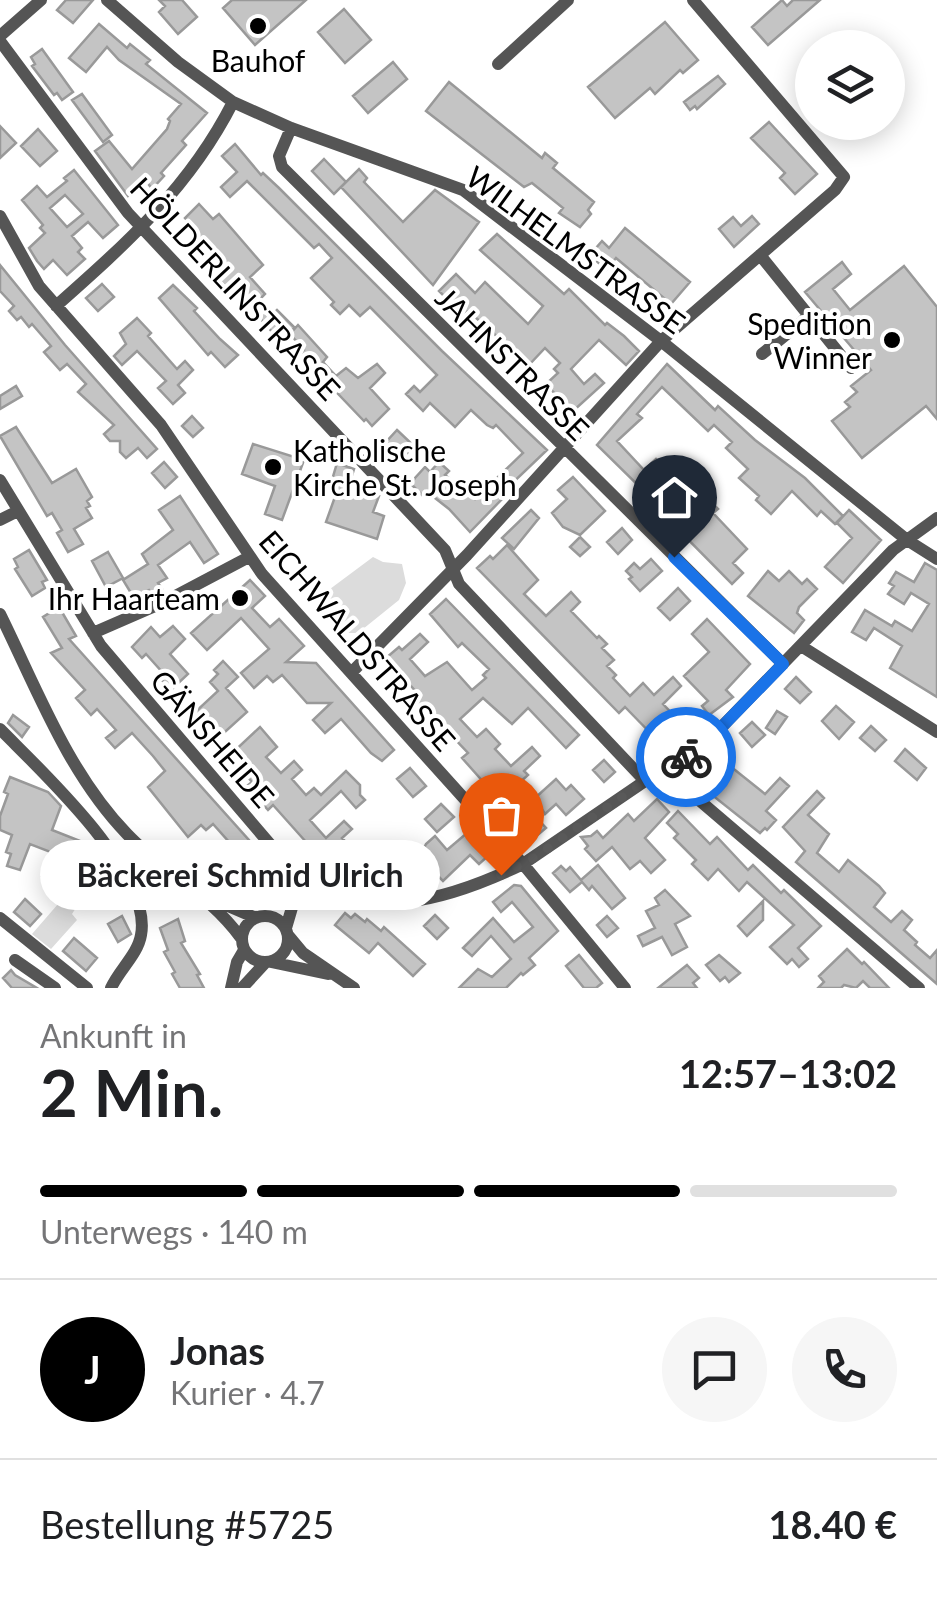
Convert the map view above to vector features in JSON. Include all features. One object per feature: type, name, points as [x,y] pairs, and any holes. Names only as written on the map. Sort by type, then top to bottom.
[{"type":"street","points":[[0,38],[41,0]]},
{"type":"street","name":"WILHELMSTRASSE","points":[[107,0],[178,62],[233,102],[291,128],[464,190],[937,559]]},
{"type":"street","points":[[498,64],[568,0]]},
{"type":"street","points":[[351,672],[564,450],[661,341],[836,190],[844,176],[693,0]]},
{"type":"street","name":"HÖLDERLINSTRASSE","points":[[0,38],[141,228],[445,550],[459,584],[644,782]]},
{"type":"street","points":[[56,306],[178,190],[233,102]]},
{"type":"street","name":"JAHNSTRASSE","points":[[291,128],[280,156],[282,167],[783,664]]},
{"type":"street","name":"EICHWALDSTRASSE","points":[[0,216],[39,286],[161,425],[249,557],[523,864],[625,988]]},
{"type":"street","points":[[760,255],[851,368]]},
{"type":"street","points":[[762,354],[809,316]]},
{"type":"street","name":"GÄNSHEIDE","points":[[0,480],[92,633],[301,876],[327,893],[375,904],[422,900],[523,864],[664,771],[709,740],[893,550],[937,518]]},
{"type":"street","points":[[0,520],[18,511]]},
{"type":"street","points":[[92,633],[162,604],[249,557]]},
{"type":"street","points":[[0,614],[64,746],[98,800],[128,835],[205,896],[253,960],[331,974]]},
{"type":"street","points":[[801,646],[937,732]]},
{"type":"street","points":[[0,728],[82,814],[131,884],[142,917],[142,933],[111,988]]},
{"type":"street","points":[[664,771],[919,988]]},
{"type":"street","points":[[242,988],[268,962],[282,955],[301,876]]},
{"type":"street","points":[[231,988],[246,926],[296,891]]},
{"type":"street","points":[[205,896],[279,920],[303,953],[354,988]]},
{"type":"street","points":[[0,918],[86,988]]},
{"type":"street","points":[[15,960],[55,988]]},
{"type":"shaded area","points":[[373,557],[402,564],[406,583],[399,600],[358,633],[343,633],[322,606],[330,589]]},
{"type":"shaded area","points":[[65,896],[77,906],[72,914],[77,920],[51,949],[32,934]]},
{"type":"building","points":[[66,0],[93,0],[73,23],[57,10]]},
{"type":"building","points":[[159,0],[182,0],[197,17],[178,34],[159,12],[165,6]]},
{"type":"building","name":"Bauhof","points":[[232,0],[306,0],[255,45],[223,8]]},
{"type":"building","points":[[782,0],[787,6],[793,0],[820,0],[768,45],[752,27]]},
{"type":"building","points":[[344,9],[371,40],[345,63],[318,32]]},
{"type":"building","points":[[665,22],[698,60],[683,73],[680,70],[655,94],[650,88],[615,118],[588,87]]},
{"type":"building","points":[[99,24],[127,48],[130,44],[150,60],[146,64],[207,113],[182,141],[186,145],[152,189],[147,182],[128,196],[95,151],[109,141],[132,169],[167,129],[168,119],[181,104],[107,47],[86,72],[69,58]]},
{"type":"building","points":[[42,49],[73,92],[62,100],[32,66],[35,64],[31,57]]},
{"type":"building","points":[[393,62],[407,79],[368,113],[353,96]]},
{"type":"building","points":[[718,76],[725,84],[697,109],[695,106],[690,110],[684,102]]},
{"type":"building","points":[[449,82],[542,158],[545,153],[557,163],[553,168],[594,202],[588,210],[591,214],[580,227],[559,213],[563,208],[532,183],[524,187],[426,111]]},
{"type":"building","points":[[82,94],[112,135],[103,142],[72,100]]},
{"type":"building","points":[[769,122],[817,174],[795,194],[780,178],[785,173],[751,138]]},
{"type":"building","points":[[0,126],[16,143],[0,158]]},
{"type":"building","points":[[38,129],[57,151],[40,166],[21,146]]},
{"type":"building","points":[[235,144],[261,175],[279,188],[547,450],[502,493],[505,496],[470,532],[426,491],[422,495],[411,484],[415,478],[425,467],[430,472],[439,462],[449,471],[445,475],[475,499],[523,453],[496,425],[487,425],[471,410],[455,427],[430,403],[423,411],[406,394],[414,386],[420,392],[437,375],[370,307],[360,316],[349,305],[340,314],[331,305],[334,302],[311,278],[332,258],[319,244],[314,248],[247,181],[230,197],[221,187],[237,172],[222,156]]},
{"type":"building","points":[[324,159],[346,182],[334,194],[312,171]]},
{"type":"building","points":[[359,169],[367,178],[364,182],[403,222],[435,190],[479,222],[433,285],[341,187]]},
{"type":"building","points":[[74,170],[118,225],[103,238],[88,222],[72,236],[85,259],[67,275],[53,260],[44,269],[29,248],[45,233],[22,200],[37,186],[47,197],[67,181],[64,178]],"holes":[[[65,195],[83,214],[67,227],[50,208]]]},
{"type":"building","points":[[199,204],[213,219],[219,214],[263,265],[250,277],[265,294],[260,299],[273,314],[277,310],[294,327],[280,341],[244,300],[241,302],[201,261],[210,253],[188,229],[192,226],[185,218]]},
{"type":"building","points":[[752,216],[759,224],[734,247],[719,229],[733,217],[741,226]]},
{"type":"building","points":[[625,228],[690,282],[671,304],[616,258],[606,270],[590,255],[602,241],[609,248]]},
{"type":"building","points":[[497,234],[564,294],[569,289],[605,325],[639,351],[626,365],[599,340],[571,369],[584,384],[595,374],[604,383],[572,412],[546,384],[558,373],[554,369],[560,363],[545,348],[528,366],[468,311],[463,315],[439,291],[456,274],[475,293],[485,282],[528,324],[543,306],[480,250]]},
{"type":"building","name":"Spedition Winner","points":[[842,262],[851,274],[833,289],[850,310],[904,266],[937,307],[937,419],[926,406],[862,458],[832,421],[850,407],[845,402],[857,392],[851,386],[871,370],[805,292]]},
{"type":"building","points":[[0,265],[157,449],[147,458],[138,448],[126,458],[120,452],[120,441],[110,441],[104,434],[114,425],[78,392],[86,384],[67,364],[60,370],[44,352],[51,346],[32,324],[29,327],[9,311],[14,306],[0,291]]},
{"type":"building","points":[[102,284],[114,297],[98,311],[86,298]]},
{"type":"building","points":[[173,285],[238,355],[225,367],[211,352],[208,355],[159,298]]},
{"type":"building","points":[[137,318],[177,369],[185,361],[193,370],[178,385],[185,393],[173,404],[158,388],[166,381],[137,351],[122,365],[114,356],[126,344],[120,333]]},
{"type":"building","points":[[298,325],[327,357],[323,362],[336,376],[346,368],[358,378],[377,364],[385,373],[370,388],[389,409],[372,426],[300,354],[304,350],[290,334]]},
{"type":"building","points":[[667,364],[715,410],[718,406],[805,478],[843,516],[835,524],[821,511],[817,516],[792,491],[771,514],[739,478],[748,469],[726,448],[732,442],[714,425],[708,431],[662,387],[637,414],[642,418],[617,441],[644,470],[656,459],[664,467],[657,473],[674,491],[681,485],[702,507],[709,500],[718,509],[713,513],[747,549],[733,563],[743,573],[732,584],[658,509],[654,513],[647,505],[650,502],[646,493],[597,445]]},
{"type":"building","points":[[16,386],[22,396],[0,409],[0,396]]},
{"type":"building","points":[[192,416],[203,428],[193,437],[182,426]]},
{"type":"building","points":[[16,427],[52,483],[76,469],[92,497],[86,508],[92,518],[74,529],[83,544],[68,552],[57,533],[62,530],[52,513],[47,516],[0,436]]},
{"type":"building","points":[[397,430],[414,446],[402,458],[386,442]]},
{"type":"building","name":"Katholische Kirche St. Joseph","points":[[253,444],[304,460],[282,520],[265,514],[275,486],[242,474]]},
{"type":"building","points":[[164,462],[177,477],[165,488],[152,473]]},
{"type":"building","points":[[337,463],[354,469],[349,486],[379,496],[373,512],[384,516],[377,539],[326,522],[336,494],[338,482],[332,480]]},
{"type":"building","points":[[573,477],[605,511],[580,535],[563,527],[552,513],[567,499],[558,490]]},
{"type":"building","points":[[180,496],[218,554],[204,563],[190,542],[158,565],[167,578],[158,583],[162,589],[153,595],[149,590],[134,598],[123,580],[148,564],[142,554],[173,530],[159,510]]},
{"type":"building","points":[[531,510],[539,518],[514,549],[502,538]]},
{"type":"building","points":[[849,510],[881,540],[843,583],[825,567],[852,538],[837,523]]},
{"type":"building","points":[[622,528],[632,540],[618,554],[607,542]]},
{"type":"building","points":[[580,537],[590,547],[580,556],[570,547]]},
{"type":"building","points":[[507,545],[538,580],[524,594],[546,616],[571,592],[580,602],[571,611],[607,644],[602,648],[614,660],[607,666],[630,696],[643,683],[654,695],[673,677],[681,686],[663,704],[686,728],[665,748],[625,707],[619,713],[477,568]]},
{"type":"building","points":[[29,550],[47,580],[42,582],[45,588],[32,596],[15,569],[18,567],[14,559]]},
{"type":"building","points":[[108,552],[123,578],[106,587],[92,561]]},
{"type":"building","points":[[651,559],[662,571],[640,591],[626,571],[634,563],[640,569]]},
{"type":"building","points":[[925,563],[937,570],[937,697],[890,668],[902,646],[874,628],[866,640],[852,632],[865,610],[892,626],[895,621],[912,631],[929,604],[911,593],[904,604],[888,594],[894,586],[889,583],[896,572],[914,582]]},
{"type":"building","points":[[768,571],[779,581],[789,571],[802,584],[807,579],[817,589],[799,607],[797,613],[804,620],[794,633],[748,596]]},
{"type":"building","points":[[250,580],[265,596],[252,608],[270,627],[279,619],[304,646],[286,662],[316,663],[394,750],[382,761],[341,719],[325,733],[313,720],[331,703],[307,703],[282,675],[273,682],[267,676],[254,688],[241,673],[269,649],[241,618],[207,650],[191,633]]},
{"type":"building","points":[[678,588],[690,601],[670,620],[658,608]]},
{"type":"building","points":[[446,599],[579,735],[566,748],[528,708],[512,724],[483,698],[460,719],[477,737],[486,729],[500,744],[495,749],[511,766],[532,747],[540,756],[524,771],[528,775],[518,784],[513,779],[495,795],[462,758],[468,753],[448,732],[443,736],[410,699],[417,693],[386,658],[420,634],[428,642],[410,659],[425,676],[447,662],[472,690],[486,678],[483,675],[489,669],[462,643],[458,647],[430,614]]},
{"type":"building","points":[[59,607],[76,636],[69,639],[274,868],[262,880],[242,863],[229,875],[220,866],[224,863],[215,854],[229,842],[213,824],[206,830],[201,825],[188,837],[148,787],[165,771],[153,756],[132,733],[115,748],[106,738],[116,730],[97,709],[91,715],[76,698],[85,690],[51,653],[62,648],[43,617]]},
{"type":"building","points":[[707,619],[750,664],[726,690],[733,697],[709,715],[702,706],[708,701],[684,676],[709,652],[692,634]]},
{"type":"building","points":[[173,626],[185,639],[170,654],[188,674],[171,690],[159,677],[163,673],[146,654],[142,658],[132,647],[151,627],[160,637]]},
{"type":"building","points":[[223,661],[238,677],[226,688],[247,712],[216,740],[192,715],[218,691],[210,682]]},
{"type":"building","points":[[796,677],[811,692],[800,703],[785,689]]},
{"type":"building","points":[[836,706],[854,722],[839,739],[822,721]]},
{"type":"building","points":[[777,711],[787,717],[775,734],[766,728]]},
{"type":"building","points":[[13,715],[29,727],[22,737],[8,723]]},
{"type":"building","points":[[752,722],[765,735],[752,747],[740,733]]},
{"type":"building","points":[[871,726],[886,740],[875,751],[860,738]]},
{"type":"building","points":[[260,727],[277,747],[266,757],[281,773],[294,761],[302,770],[292,779],[306,795],[314,788],[321,795],[346,771],[360,785],[360,795],[365,800],[356,808],[341,791],[310,820],[326,838],[344,821],[352,829],[342,838],[341,844],[352,852],[346,860],[372,869],[374,861],[399,873],[393,890],[368,879],[367,882],[348,875],[344,879],[330,862],[324,869],[310,859],[315,852],[273,805],[268,810],[247,786],[252,782],[229,756]]},
{"type":"building","points":[[905,749],[926,768],[917,780],[895,761]]},
{"type":"building","points":[[604,760],[615,772],[604,782],[593,770]]},
{"type":"building","points":[[725,762],[765,794],[780,778],[789,786],[766,811],[776,820],[767,830],[760,833],[702,787],[705,784],[695,775],[702,767],[712,775]]},
{"type":"building","points":[[410,768],[426,786],[413,797],[397,779]]},
{"type":"building","points":[[10,777],[48,792],[61,806],[52,830],[80,841],[71,864],[109,906],[86,903],[60,876],[55,884],[42,876],[56,854],[30,844],[20,870],[7,866],[11,854],[6,852],[12,835],[0,830],[0,816]]},
{"type":"building","points":[[556,779],[566,790],[571,785],[584,799],[566,815],[556,804],[545,814],[535,798]]},
{"type":"building","points":[[817,791],[824,798],[808,815],[829,834],[817,853],[839,872],[848,860],[879,886],[885,893],[874,907],[891,922],[902,911],[912,920],[904,930],[917,942],[915,945],[930,958],[937,950],[937,984],[796,862],[805,851],[783,827]]},
{"type":"building","points":[[657,799],[669,812],[645,838],[665,860],[651,873],[640,861],[630,869],[612,847],[596,861],[585,849],[588,846],[581,837],[597,831],[603,838],[628,814],[634,821]]},
{"type":"building","points":[[441,804],[454,817],[437,832],[425,819]]},
{"type":"building","points":[[678,811],[710,844],[717,837],[748,870],[753,865],[821,926],[798,948],[808,959],[799,967],[792,959],[787,964],[770,947],[794,925],[747,882],[739,891],[718,869],[708,880],[692,864],[696,860],[674,838],[678,834],[667,823]]},
{"type":"building","points":[[532,813],[546,828],[534,838],[521,824]]},
{"type":"building","points":[[467,833],[488,856],[479,864],[470,855],[443,881],[423,850],[426,844],[435,836],[447,850]]},
{"type":"building","points":[[598,865],[625,898],[612,909],[592,886],[589,890],[582,882],[570,892],[553,873],[561,866],[566,871],[570,867],[581,880]]},
{"type":"building","points":[[514,885],[521,886],[558,931],[529,958],[535,965],[506,988],[459,988],[478,969],[492,977],[511,959],[491,936],[472,956],[463,948],[493,918],[514,942],[533,927],[512,902],[501,912],[493,902]]},
{"type":"building","points":[[665,890],[690,916],[675,924],[687,947],[672,955],[662,937],[643,946],[638,936],[655,928],[646,911],[659,905],[655,898]]},
{"type":"building","points":[[25,899],[41,914],[30,926],[14,912]]},
{"type":"building","points":[[763,901],[763,920],[747,936],[738,926]]},
{"type":"building","points":[[345,913],[351,918],[355,914],[365,922],[367,919],[381,931],[384,927],[425,964],[413,976],[378,943],[369,953],[335,925]]},
{"type":"building","points":[[435,915],[448,928],[437,939],[424,926]]},
{"type":"building","points":[[122,916],[131,934],[118,942],[108,924]]},
{"type":"building","points":[[607,916],[618,928],[607,937],[597,925]]},
{"type":"building","points":[[178,919],[185,941],[181,943],[204,988],[180,988],[172,974],[175,972],[164,952],[168,950],[160,928]]},
{"type":"building","points":[[74,938],[97,958],[86,971],[63,951]]},
{"type":"building","points":[[847,949],[889,988],[870,988],[863,981],[856,988],[818,988],[824,982],[819,976]]},
{"type":"building","points":[[579,955],[602,983],[596,988],[584,988],[566,966]]},
{"type":"building","points":[[719,955],[740,973],[729,982],[725,977],[720,981],[706,965]]},
{"type":"building","points":[[687,965],[699,978],[693,983],[697,988],[658,988]]},
{"type":"building","points":[[11,970],[37,988],[12,988],[3,978]]},
{"type":"way so far","points":[[501,875],[535,857],[686,757]]},
{"type":"place","name":"Bauhof","points":[[258,26]]},
{"type":"place","name":"Spedition Winner","points":[[892,340]]},
{"type":"place","name":"Katholische Kirche St. Joseph","points":[[273,467]]},
{"type":"place","name":"Ihr Haarteam","points":[[240,598]]},
{"type":"place","name":"Bäckerei Schmid Ulrich","points":[[501,875]]},
{"type":"route","points":[[674,557],[783,664],[709,740],[686,757]]}]
